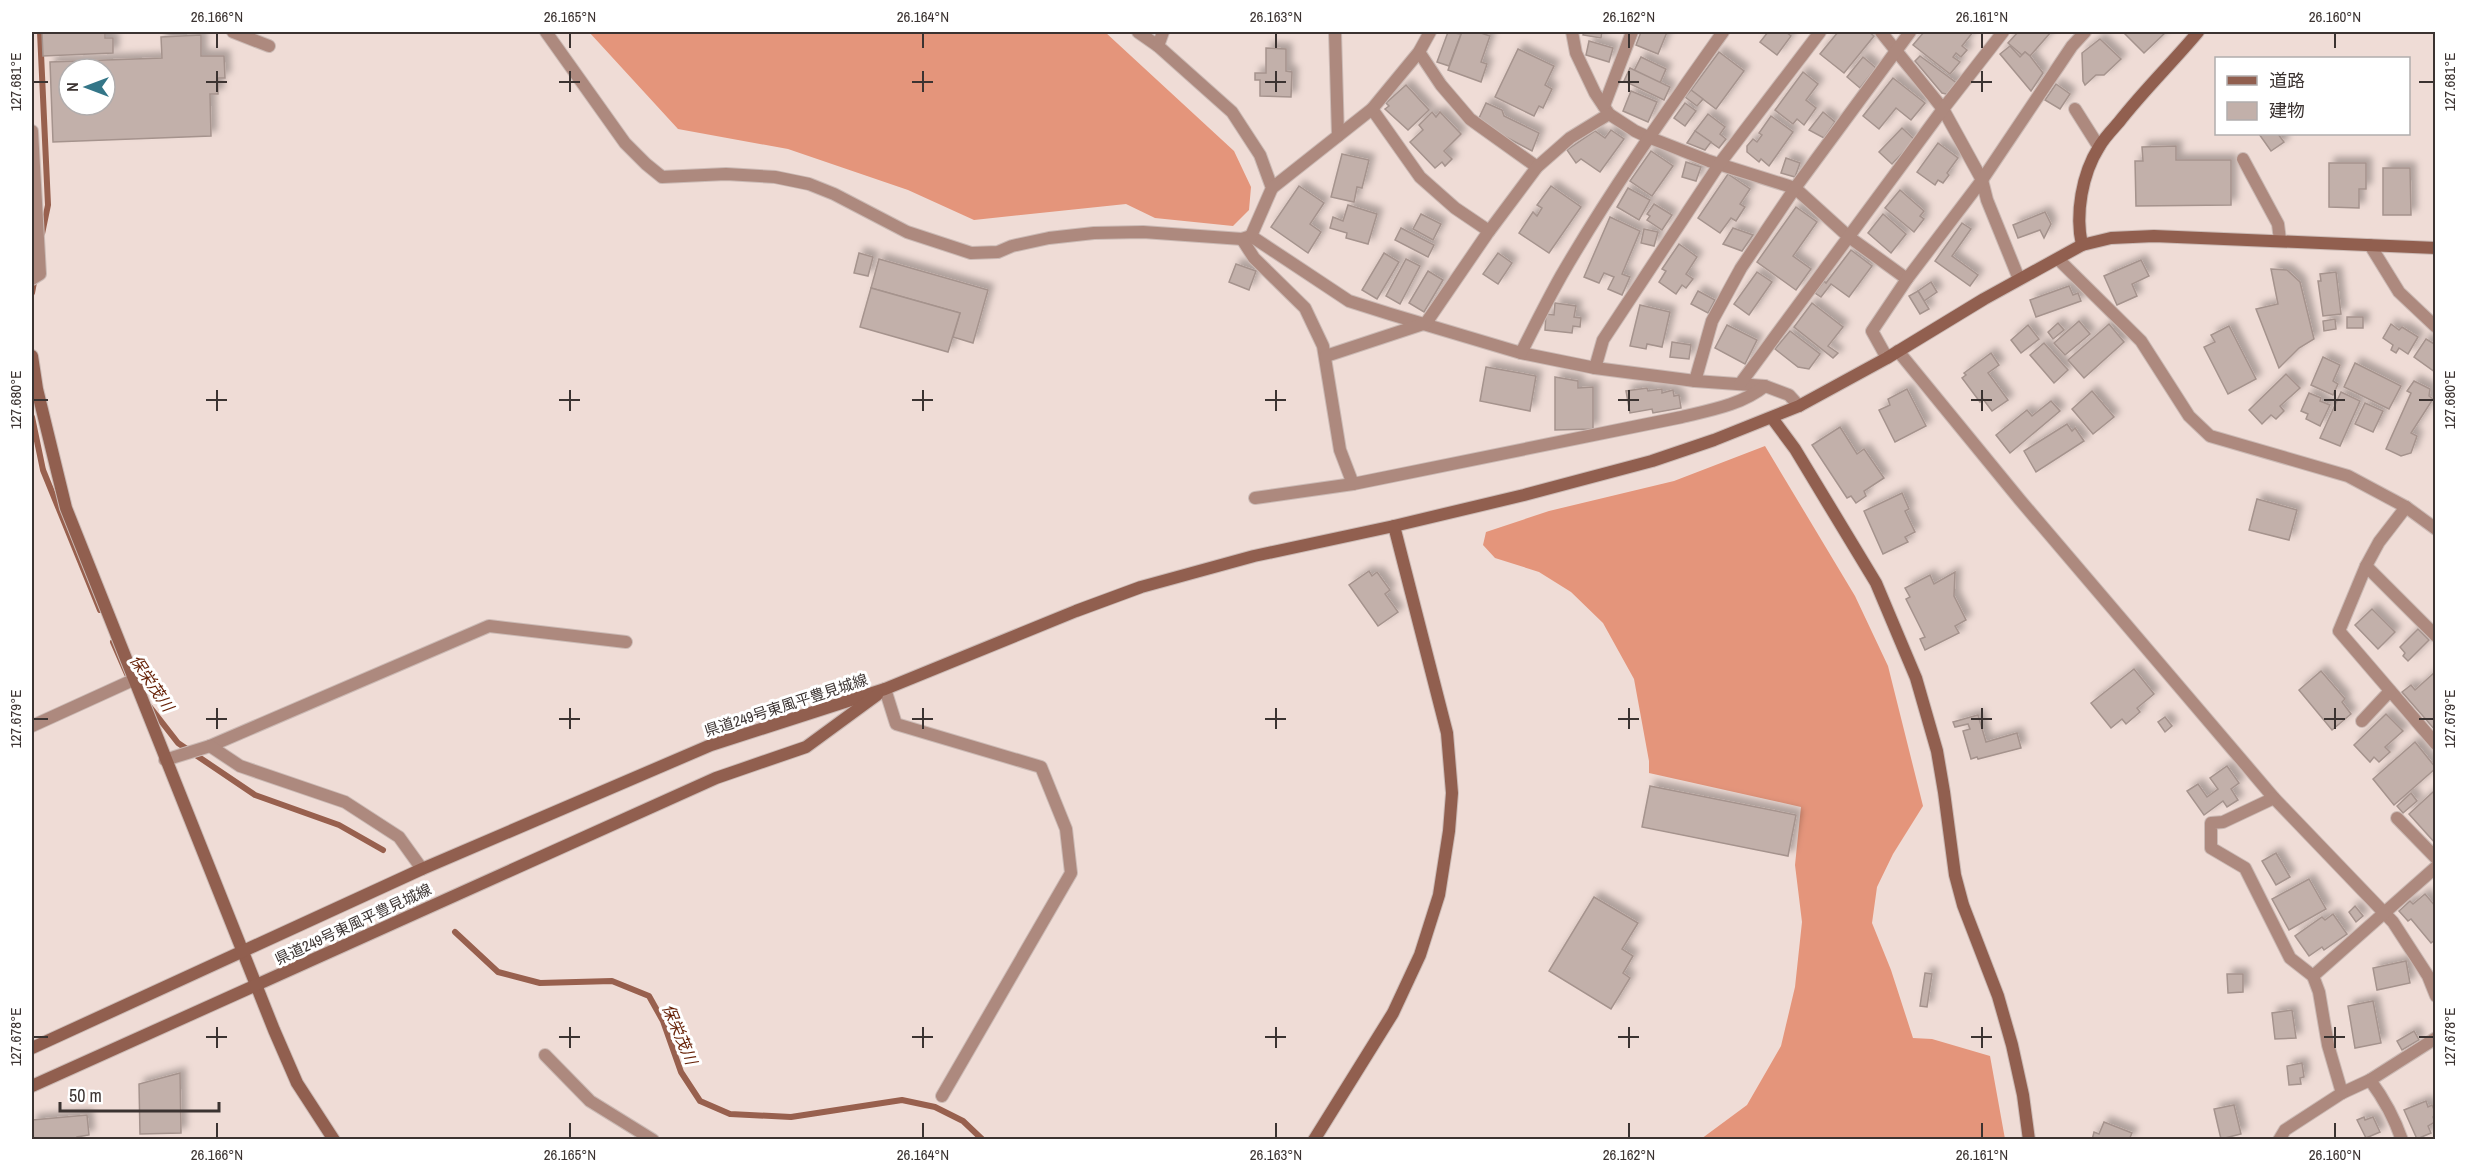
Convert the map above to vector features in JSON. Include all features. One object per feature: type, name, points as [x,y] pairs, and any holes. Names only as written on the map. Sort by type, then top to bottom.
[{"type":"street","points":[[233,32],[269,46]]},
{"type":"street","points":[[546,32],[625,143],[645,164],[662,177],[726,174],[775,177],[809,184],[834,194],[907,232],[971,254],[998,252],[1012,246],[1049,238],[1094,233],[1143,232],[1246,238],[1349,301],[1521,352],[1595,368],[1695,381],[1765,386],[1789,395],[1799,406]]},
{"type":"street","points":[[1138,32],[1158,46],[1232,112],[1260,155],[1272,188]]},
{"type":"street","points":[[1158,46],[1163,32]]},
{"type":"street","points":[[1335,32],[1338,136]]},
{"type":"street","points":[[1353,484],[1340,450],[1323,345],[1305,308],[1254,258],[1246,238],[1272,188],[1372,110],[1419,52],[1430,32]]},
{"type":"street","points":[[1572,32],[1576,53],[1606,110],[1635,131],[1648,137],[1795,188],[1849,237],[1907,279]]},
{"type":"street","points":[[1326,356],[1426,323],[1538,167],[1606,110],[1632,32]]},
{"type":"street","points":[[1521,352],[1567,267],[1648,137],[1723,32]]},
{"type":"street","points":[[1595,368],[1603,340],[1720,163],[1820,32]]},
{"type":"street","points":[[1881,32],[1943,110],[1982,180],[1987,200],[2019,279]]},
{"type":"street","points":[[1695,381],[1712,321],[1741,268],[1795,188],[1910,32]]},
{"type":"street","points":[[1740,384],[2003,32]]},
{"type":"street","points":[[1887,358],[1872,331],[1907,279],[1982,180],[2072,46],[2085,32]]},
{"type":"street","points":[[2082,245],[2079,229],[2082,192],[2089,168],[2099,147],[2139,97],[2198,32]]},
{"type":"street","points":[[1419,52],[1441,85],[1470,119],[1538,167]]},
{"type":"street","points":[[2075,109],[2099,147]]},
{"type":"street","points":[[1372,110],[1420,177],[1455,208],[1490,231]]},
{"type":"street","points":[[32,131],[40,274],[32,279]]},
{"type":"street","points":[[2243,159],[2278,224],[2280,240]]},
{"type":"street","points":[[942,1096],[1071,873],[1066,829],[1041,767],[897,724],[885,689],[1076,610],[1142,587],[1254,556],[1394,526],[1652,461],[1772,417],[1799,406],[1887,358],[2019,279],[2082,245],[2111,238],[2154,236],[2436,248]]},
{"type":"street","points":[[2370,245],[2399,292],[2436,327]]},
{"type":"street","points":[[2058,259],[2141,341],[2189,416],[2210,436],[2348,476],[2406,507],[2436,529]]},
{"type":"street","points":[[1898,351],[2020,500],[2274,798],[2393,922],[2428,976],[2436,996]]},
{"type":"street","points":[[32,356],[37,390],[66,508],[255,985],[297,1083],[334,1140]]},
{"type":"street","points":[[1255,498],[1353,484],[1692,414],[1733,404],[1755,394],[1765,386]]},
{"type":"street","points":[[1772,417],[1801,459],[1876,584],[1916,678],[1937,751],[1955,875],[1963,904],[1998,996],[2012,1045],[2023,1095],[2029,1140]]},
{"type":"street","points":[[2406,507],[2379,542],[2366,566],[2339,631],[2436,744]]},
{"type":"street","points":[[1314,1140],[1393,1013],[1420,955],[1439,895],[1449,831],[1452,793],[1447,734],[1394,526]]},
{"type":"street","points":[[2366,566],[2436,636]]},
{"type":"street","points":[[165,760],[210,746],[489,626],[626,642]]},
{"type":"street","points":[[32,726],[133,680]]},
{"type":"street","name":"県道249号東風平豊見城線","points":[[32,1048],[422,869],[711,745],[885,689]]},
{"type":"street","name":"県道249号東風平豊見城線","points":[[32,1086],[716,778],[806,747],[885,689]]},
{"type":"street","points":[[2362,721],[2390,691]]},
{"type":"street","points":[[210,746],[240,766],[345,802],[399,837],[422,869]]},
{"type":"street","points":[[2274,798],[2223,822],[2211,823],[2211,848],[2244,868],[2290,958],[2313,976],[2319,992],[2328,1045],[2342,1094]]},
{"type":"street","points":[[2397,818],[2436,858]]},
{"type":"street","points":[[2313,976],[2436,867]]},
{"type":"street","points":[[2279,1140],[2285,1130],[2436,1038]]},
{"type":"street","points":[[545,1055],[590,1101],[653,1140]]},
{"type":"street","points":[[2370,1080],[2383,1097],[2402,1140]]},
{"type":"shaded area","points":[[589,32],[1105,32],[1234,151],[1251,187],[1249,210],[1233,226],[1155,218],[1126,204],[974,220],[908,190],[788,149],[678,129]]},
{"type":"shaded area","points":[[1765,446],[1855,596],[1888,666],[1923,806],[1893,854],[1877,887],[1872,923],[1891,970],[1913,1038],[1932,1039],[1990,1056],[2005,1139],[1701,1139],[1747,1105],[1781,1046],[1795,987],[1802,922],[1795,865],[1801,807],[1649,773],[1649,761],[1634,679],[1603,623],[1571,592],[1539,572],[1495,558],[1483,545],[1486,532],[1549,511],[1674,481]]},
{"type":"building","points":[[42,32],[105,32],[105,38],[113,38],[113,53],[43,56]]},
{"type":"building","points":[[1448,32],[1461,34],[1449,66],[1437,62]]},
{"type":"building","points":[[1462,32],[1478,32],[1490,36],[1481,62],[1487,64],[1481,82],[1448,70]]},
{"type":"building","points":[[1584,32],[1602,32],[1601,38],[1583,35]]},
{"type":"building","points":[[1641,32],[1667,32],[1658,54],[1636,45]]},
{"type":"building","points":[[1768,32],[1786,32],[1791,36],[1777,55],[1760,42]]},
{"type":"building","points":[[1838,32],[1869,32],[1874,36],[1844,73],[1820,54]]},
{"type":"building","points":[[1924,32],[1973,32],[1962,46],[1967,50],[1961,57],[1956,53],[1953,57],[1960,62],[1950,74],[1913,45]]},
{"type":"building","points":[[2018,32],[2051,32],[2030,56],[2025,52],[2022,55],[2008,43]]},
{"type":"building","points":[[2123,32],[2166,32],[2144,53]]},
{"type":"building","points":[[201,35],[201,56],[224,56],[225,78],[218,78],[218,94],[210,94],[211,136],[53,142],[50,62],[57,62],[57,117],[117,117],[117,60],[162,58],[161,37]]},
{"type":"building","points":[[2100,39],[2121,59],[2104,75],[2096,75],[2085,85],[2082,53]]},
{"type":"building","points":[[1589,41],[1613,48],[1609,62],[1586,55]]},
{"type":"building","points":[[2010,46],[2020,57],[2025,52],[2030,56],[2043,73],[2031,91],[2000,54]]},
{"type":"building","points":[[1266,48],[1286,49],[1286,71],[1292,72],[1291,97],[1260,96],[1260,80],[1255,80],[1255,73],[1266,73]]},
{"type":"building","points":[[1518,49],[1554,66],[1545,85],[1552,89],[1543,108],[1539,106],[1534,116],[1495,97]]},
{"type":"building","points":[[1719,52],[1744,71],[1716,109],[1691,90]]},
{"type":"building","points":[[1920,56],[1958,84],[1950,95],[1942,93],[1915,61]]},
{"type":"building","points":[[1641,57],[1666,69],[1660,83],[1634,71]]},
{"type":"building","points":[[1863,57],[1876,68],[1860,88],[1847,77]]},
{"type":"building","points":[[1630,68],[1670,87],[1664,100],[1624,81]]},
{"type":"building","points":[[1803,72],[1818,84],[1806,100],[1816,108],[1804,125],[1797,119],[1793,124],[1775,110]]},
{"type":"building","points":[[1893,78],[1925,103],[1911,120],[1896,108],[1879,129],[1863,116]]},
{"type":"building","points":[[2056,84],[2070,94],[2060,109],[2045,100]]},
{"type":"building","points":[[1406,85],[1429,110],[1408,130],[1385,109],[1389,106],[1386,103]]},
{"type":"building","points":[[1691,90],[1703,99],[1697,106],[1685,97]]},
{"type":"building","points":[[1631,91],[1657,102],[1648,122],[1623,111]]},
{"type":"building","points":[[1486,103],[1502,110],[1504,116],[1539,133],[1532,151],[1504,136],[1479,118]]},
{"type":"building","points":[[1685,103],[1696,111],[1685,126],[1674,118]]},
{"type":"building","points":[[1432,112],[1436,117],[1440,112],[1461,134],[1444,151],[1452,159],[1445,166],[1442,162],[1435,168],[1410,142],[1423,130],[1419,125]]},
{"type":"building","points":[[1823,112],[1835,122],[1824,138],[1809,130]]},
{"type":"building","points":[[1708,114],[1725,127],[1720,134],[1726,139],[1719,148],[1695,131]]},
{"type":"building","points":[[1771,116],[1793,132],[1769,166],[1761,159],[1759,162],[1747,152],[1747,146],[1753,139],[1757,142],[1762,135],[1759,133]]},
{"type":"building","points":[[1902,128],[1915,140],[1892,164],[1879,152]]},
{"type":"building","points":[[1611,130],[1624,139],[1600,172],[1581,159],[1576,163],[1567,150],[1595,131],[1605,138]]},
{"type":"building","points":[[1695,131],[1711,142],[1705,150],[1687,143]]},
{"type":"building","points":[[2260,135],[2279,135],[2284,142],[2271,151]]},
{"type":"building","points":[[1938,143],[1958,158],[1943,183],[1938,180],[1935,185],[1917,172]]},
{"type":"building","points":[[2176,146],[2176,160],[2231,160],[2231,205],[2136,206],[2135,161],[2143,161],[2142,147]]},
{"type":"building","points":[[1651,151],[1673,166],[1652,196],[1630,181]]},
{"type":"building","points":[[1342,154],[1369,160],[1362,188],[1357,187],[1354,202],[1331,197]]},
{"type":"building","points":[[1786,158],[1800,163],[1795,177],[1781,173]]},
{"type":"building","points":[[1686,162],[1701,167],[1696,181],[1682,177]]},
{"type":"building","points":[[2329,163],[2366,163],[2366,189],[2359,189],[2359,208],[2329,207]]},
{"type":"building","points":[[2383,168],[2410,168],[2411,215],[2383,215]]},
{"type":"building","points":[[1728,174],[1750,189],[1740,204],[1745,207],[1736,221],[1731,218],[1720,233],[1698,218]]},
{"type":"building","points":[[1299,186],[1324,203],[1310,224],[1321,232],[1308,253],[1271,227]]},
{"type":"building","points":[[1551,186],[1581,207],[1549,253],[1519,233],[1533,212],[1537,216],[1542,208],[1537,205]]},
{"type":"building","points":[[1628,188],[1650,200],[1639,220],[1617,207]]},
{"type":"building","points":[[1900,190],[1924,211],[1920,216],[1924,219],[1914,232],[1885,208]]},
{"type":"building","points":[[1654,204],[1672,215],[1662,230],[1647,220],[1650,216],[1647,214]]},
{"type":"building","points":[[1348,205],[1377,214],[1368,244],[1346,238],[1347,233],[1330,228],[1333,217],[1343,221]]},
{"type":"building","points":[[1796,207],[1817,222],[1793,256],[1811,269],[1796,290],[1757,262]]},
{"type":"building","points":[[2045,212],[2051,224],[2044,238],[2040,230],[2018,238],[2013,225]]},
{"type":"building","points":[[1421,214],[1441,224],[1433,240],[1413,229]]},
{"type":"building","points":[[1883,214],[1906,234],[1891,253],[1868,233]]},
{"type":"building","points":[[1610,217],[1640,231],[1622,274],[1630,277],[1622,295],[1608,289],[1614,277],[1604,273],[1599,283],[1584,277]]},
{"type":"building","points":[[1962,223],[1971,229],[1952,256],[1978,275],[1970,286],[1935,261]]},
{"type":"building","points":[[1401,228],[1434,245],[1428,257],[1395,240]]},
{"type":"building","points":[[1733,228],[1753,235],[1742,251],[1723,244]]},
{"type":"building","points":[[1644,229],[1658,232],[1654,246],[1641,243]]},
{"type":"building","points":[[1679,244],[1697,257],[1686,274],[1693,279],[1686,288],[1682,285],[1676,294],[1659,282],[1666,271],[1662,269]]},
{"type":"building","points":[[1851,250],[1872,266],[1849,297],[1831,284],[1821,297],[1815,293],[1824,281],[1826,283]]},
{"type":"building","points":[[859,253],[873,257],[868,276],[854,273]]},
{"type":"building","points":[[1384,253],[1399,262],[1377,299],[1362,290]]},
{"type":"building","points":[[1498,253],[1512,263],[1498,284],[1483,274]]},
{"type":"building","points":[[879,259],[988,290],[973,343],[953,337],[960,313],[871,288]]},
{"type":"building","points":[[1406,259],[1420,266],[1400,304],[1386,296]]},
{"type":"building","points":[[2141,260],[2149,276],[2132,284],[2137,296],[2117,305],[2104,276]]},
{"type":"building","points":[[1236,264],[1256,271],[1249,290],[1229,282]]},
{"type":"building","points":[[2271,269],[2287,270],[2300,282],[2314,339],[2299,348],[2279,368],[2256,309],[2278,304]]},
{"type":"building","points":[[1428,271],[1443,280],[1424,312],[1409,303]]},
{"type":"building","points":[[1757,272],[1772,282],[1749,315],[1734,304]]},
{"type":"building","points":[[2336,272],[2341,314],[2323,316],[2318,281],[2321,281],[2320,274]]},
{"type":"building","points":[[1931,282],[1937,292],[1924,301],[1918,291]]},
{"type":"building","points":[[2069,286],[2073,295],[2078,293],[2081,301],[2036,317],[2030,300]]},
{"type":"building","points":[[871,288],[960,313],[948,352],[860,327]]},
{"type":"building","points":[[1698,291],[1715,300],[1708,313],[1691,304]]},
{"type":"building","points":[[1918,291],[1929,309],[1920,314],[1909,296]]},
{"type":"building","points":[[1555,303],[1576,306],[1574,317],[1581,318],[1580,327],[1573,326],[1572,333],[1545,330],[1546,314],[1554,315]]},
{"type":"building","points":[[1812,303],[1843,327],[1828,346],[1838,353],[1833,358],[1794,327]]},
{"type":"building","points":[[1640,305],[1670,312],[1662,347],[1647,344],[1646,349],[1630,346]]},
{"type":"building","points":[[2347,317],[2363,317],[2363,328],[2347,328]]},
{"type":"building","points":[[2335,319],[2336,329],[2324,331],[2323,321]]},
{"type":"building","points":[[2079,321],[2090,334],[2065,355],[2054,343]]},
{"type":"building","points":[[2058,323],[2064,330],[2053,339],[2048,332]]},
{"type":"building","points":[[2109,324],[2124,342],[2084,378],[2068,360]]},
{"type":"building","points":[[2391,324],[2399,330],[2402,327],[2418,337],[2408,354],[2399,348],[2396,353],[2391,350],[2393,345],[2383,338]]},
{"type":"building","points":[[1727,325],[1757,340],[1745,364],[1715,348]]},
{"type":"building","points":[[2028,325],[2039,339],[2021,353],[2011,340]]},
{"type":"building","points":[[2229,326],[2256,379],[2228,394],[2204,347],[2215,342],[2211,335]]},
{"type":"building","points":[[1790,331],[1820,354],[1809,369],[1798,367],[1775,349]]},
{"type":"building","points":[[2426,339],[2436,345],[2435,372],[2414,357]]},
{"type":"building","points":[[1672,342],[1691,345],[1689,359],[1670,357]]},
{"type":"building","points":[[2044,343],[2068,370],[2054,383],[2030,355]]},
{"type":"building","points":[[1991,353],[1999,365],[1988,373],[2008,400],[1992,411],[1983,399],[1980,402],[1962,378],[1966,375],[1964,373]]},
{"type":"building","points":[[2323,357],[2340,365],[2333,381],[2338,384],[2333,395],[2311,385]]},
{"type":"building","points":[[2355,363],[2401,386],[2389,409],[2344,387]]},
{"type":"building","points":[[1486,367],[1536,376],[1530,411],[1480,401]]},
{"type":"building","points":[[2286,374],[2300,388],[2280,406],[2284,411],[2276,419],[2271,415],[2262,424],[2249,410]]},
{"type":"building","points":[[1555,377],[1578,381],[1578,388],[1593,387],[1593,429],[1555,430]]},
{"type":"building","points":[[2414,381],[2430,389],[2429,396],[2433,399],[2411,433],[2417,436],[2411,453],[2401,456],[2386,449],[2411,393],[2407,391]]},
{"type":"building","points":[[1647,388],[1648,391],[1662,389],[1662,393],[1673,390],[1674,396],[1679,395],[1681,408],[1653,413],[1652,409],[1630,413],[1626,391]]},
{"type":"building","points":[[1907,389],[1926,426],[1895,442],[1879,410],[1890,405],[1888,399]]},
{"type":"building","points":[[2092,391],[2114,417],[2093,434],[2072,409]]},
{"type":"building","points":[[2341,392],[2360,401],[2340,446],[2320,438]]},
{"type":"building","points":[[2309,393],[2330,405],[2320,426],[2306,419],[2308,414],[2301,411]]},
{"type":"building","points":[[2051,401],[2060,411],[2010,453],[1996,435],[2027,410],[2032,416]]},
{"type":"building","points":[[2365,403],[2383,411],[2373,432],[2355,424]]},
{"type":"building","points":[[2067,424],[2072,431],[2075,428],[2084,441],[2036,472],[2024,451]]},
{"type":"building","points":[[1840,427],[1857,454],[1864,449],[1884,478],[1864,491],[1866,496],[1856,503],[1851,496],[1847,498],[1812,445]]},
{"type":"building","points":[[1902,493],[1909,509],[1905,511],[1915,532],[1905,537],[1908,542],[1883,554],[1864,511]]},
{"type":"building","points":[[2257,499],[2297,510],[2289,540],[2249,530]]},
{"type":"building","points":[[1369,571],[1372,576],[1377,572],[1390,590],[1385,594],[1398,612],[1378,626],[1349,585]]},
{"type":"building","points":[[1955,572],[1954,596],[1966,620],[1955,626],[1959,633],[1925,650],[1920,639],[1925,637],[1906,599],[1910,597],[1905,588],[1930,575],[1934,584]]},
{"type":"building","points":[[2372,609],[2395,632],[2378,649],[2355,625]]},
{"type":"building","points":[[2418,629],[2429,640],[2408,661],[2403,656],[2405,653],[2400,647]]},
{"type":"building","points":[[2134,669],[2154,694],[2137,708],[2140,712],[2126,724],[2122,719],[2111,728],[2091,703]]},
{"type":"building","points":[[2321,671],[2345,699],[2342,702],[2351,714],[2332,730],[2299,690]]},
{"type":"building","points":[[2435,672],[2436,731],[2402,692],[2411,685],[2415,690]]},
{"type":"building","points":[[2386,714],[2403,731],[2385,747],[2390,752],[2379,762],[2374,757],[2370,762],[2354,745]]},
{"type":"building","points":[[1978,715],[1986,742],[2017,733],[2021,748],[1971,759],[1963,731],[1970,729],[1968,724],[1955,727],[1953,722]]},
{"type":"building","points":[[2165,717],[2172,726],[2165,732],[2158,722]]},
{"type":"building","points":[[2415,742],[2436,768],[2394,805],[2373,779]]},
{"type":"building","points":[[2227,766],[2239,783],[2231,789],[2238,800],[2227,807],[2223,801],[2204,815],[2187,791],[2198,784],[2207,797],[2218,789],[2210,778]]},
{"type":"building","points":[[1650,786],[1796,815],[1788,856],[1642,827]]},
{"type":"building","points":[[2433,792],[2436,795],[2436,844],[2409,814]]},
{"type":"building","points":[[2411,793],[2417,801],[2403,813],[2397,806]]},
{"type":"building","points":[[2276,853],[2290,877],[2276,885],[2262,861]]},
{"type":"building","points":[[2309,879],[2326,909],[2289,930],[2272,899]]},
{"type":"building","points":[[2425,894],[2436,907],[2436,939],[2431,943],[2411,919],[2408,921],[2399,911],[2410,901],[2413,904]]},
{"type":"building","points":[[1594,897],[1638,923],[1622,949],[1633,956],[1623,973],[1630,978],[1611,1009],[1549,971]]},
{"type":"building","points":[[2355,906],[2363,916],[2356,922],[2349,912]]},
{"type":"building","points":[[2333,914],[2347,934],[2324,950],[2322,947],[2309,956],[2295,936],[2322,917],[2325,920]]},
{"type":"building","points":[[2406,961],[2410,983],[2377,990],[2373,968]]},
{"type":"building","points":[[1925,973],[1932,974],[1927,1007],[1920,1006]]},
{"type":"building","points":[[2227,974],[2243,974],[2243,992],[2228,993]]},
{"type":"building","points":[[2373,1001],[2381,1043],[2355,1048],[2348,1006]]},
{"type":"building","points":[[2292,1010],[2296,1038],[2275,1039],[2272,1013]]},
{"type":"building","points":[[2414,1031],[2419,1040],[2402,1050],[2397,1041]]},
{"type":"building","points":[[2302,1063],[2304,1077],[2300,1078],[2301,1084],[2289,1085],[2287,1066]]},
{"type":"building","points":[[180,1073],[181,1133],[140,1134],[139,1084]]},
{"type":"building","points":[[2426,1101],[2428,1107],[2432,1105],[2436,1114],[2433,1117],[2435,1122],[2428,1126],[2431,1133],[2417,1139],[2404,1110]]},
{"type":"building","points":[[2234,1105],[2241,1134],[2221,1139],[2214,1109]]},
{"type":"building","points":[[87,1115],[89,1135],[77,1137],[77,1140],[32,1140],[32,1120]]},
{"type":"building","points":[[2364,1117],[2365,1120],[2373,1117],[2380,1132],[2366,1138],[2357,1120]]},
{"type":"building","points":[[2104,1122],[2132,1133],[2129,1140],[2092,1140],[2094,1132],[2099,1134]]},
{"type":"waterway","name":"保栄茂川","points":[[40,32],[48,205],[42,234]]},
{"type":"waterway","name":"保栄茂川","points":[[32,293],[35,277]]},
{"type":"waterway","name":"保栄茂川","points":[[32,417],[43,470],[100,610]]},
{"type":"waterway","name":"保栄茂川","points":[[113,642],[127,674]]},
{"type":"waterway","name":"保栄茂川","points":[[150,707],[178,743],[255,795],[339,825],[383,850]]},
{"type":"waterway","name":"保栄茂川","points":[[455,932],[498,972],[540,983],[612,981],[649,996],[663,1021],[681,1072],[700,1101],[730,1114],[791,1117],[902,1100],[935,1107],[963,1121],[983,1140]]}]
